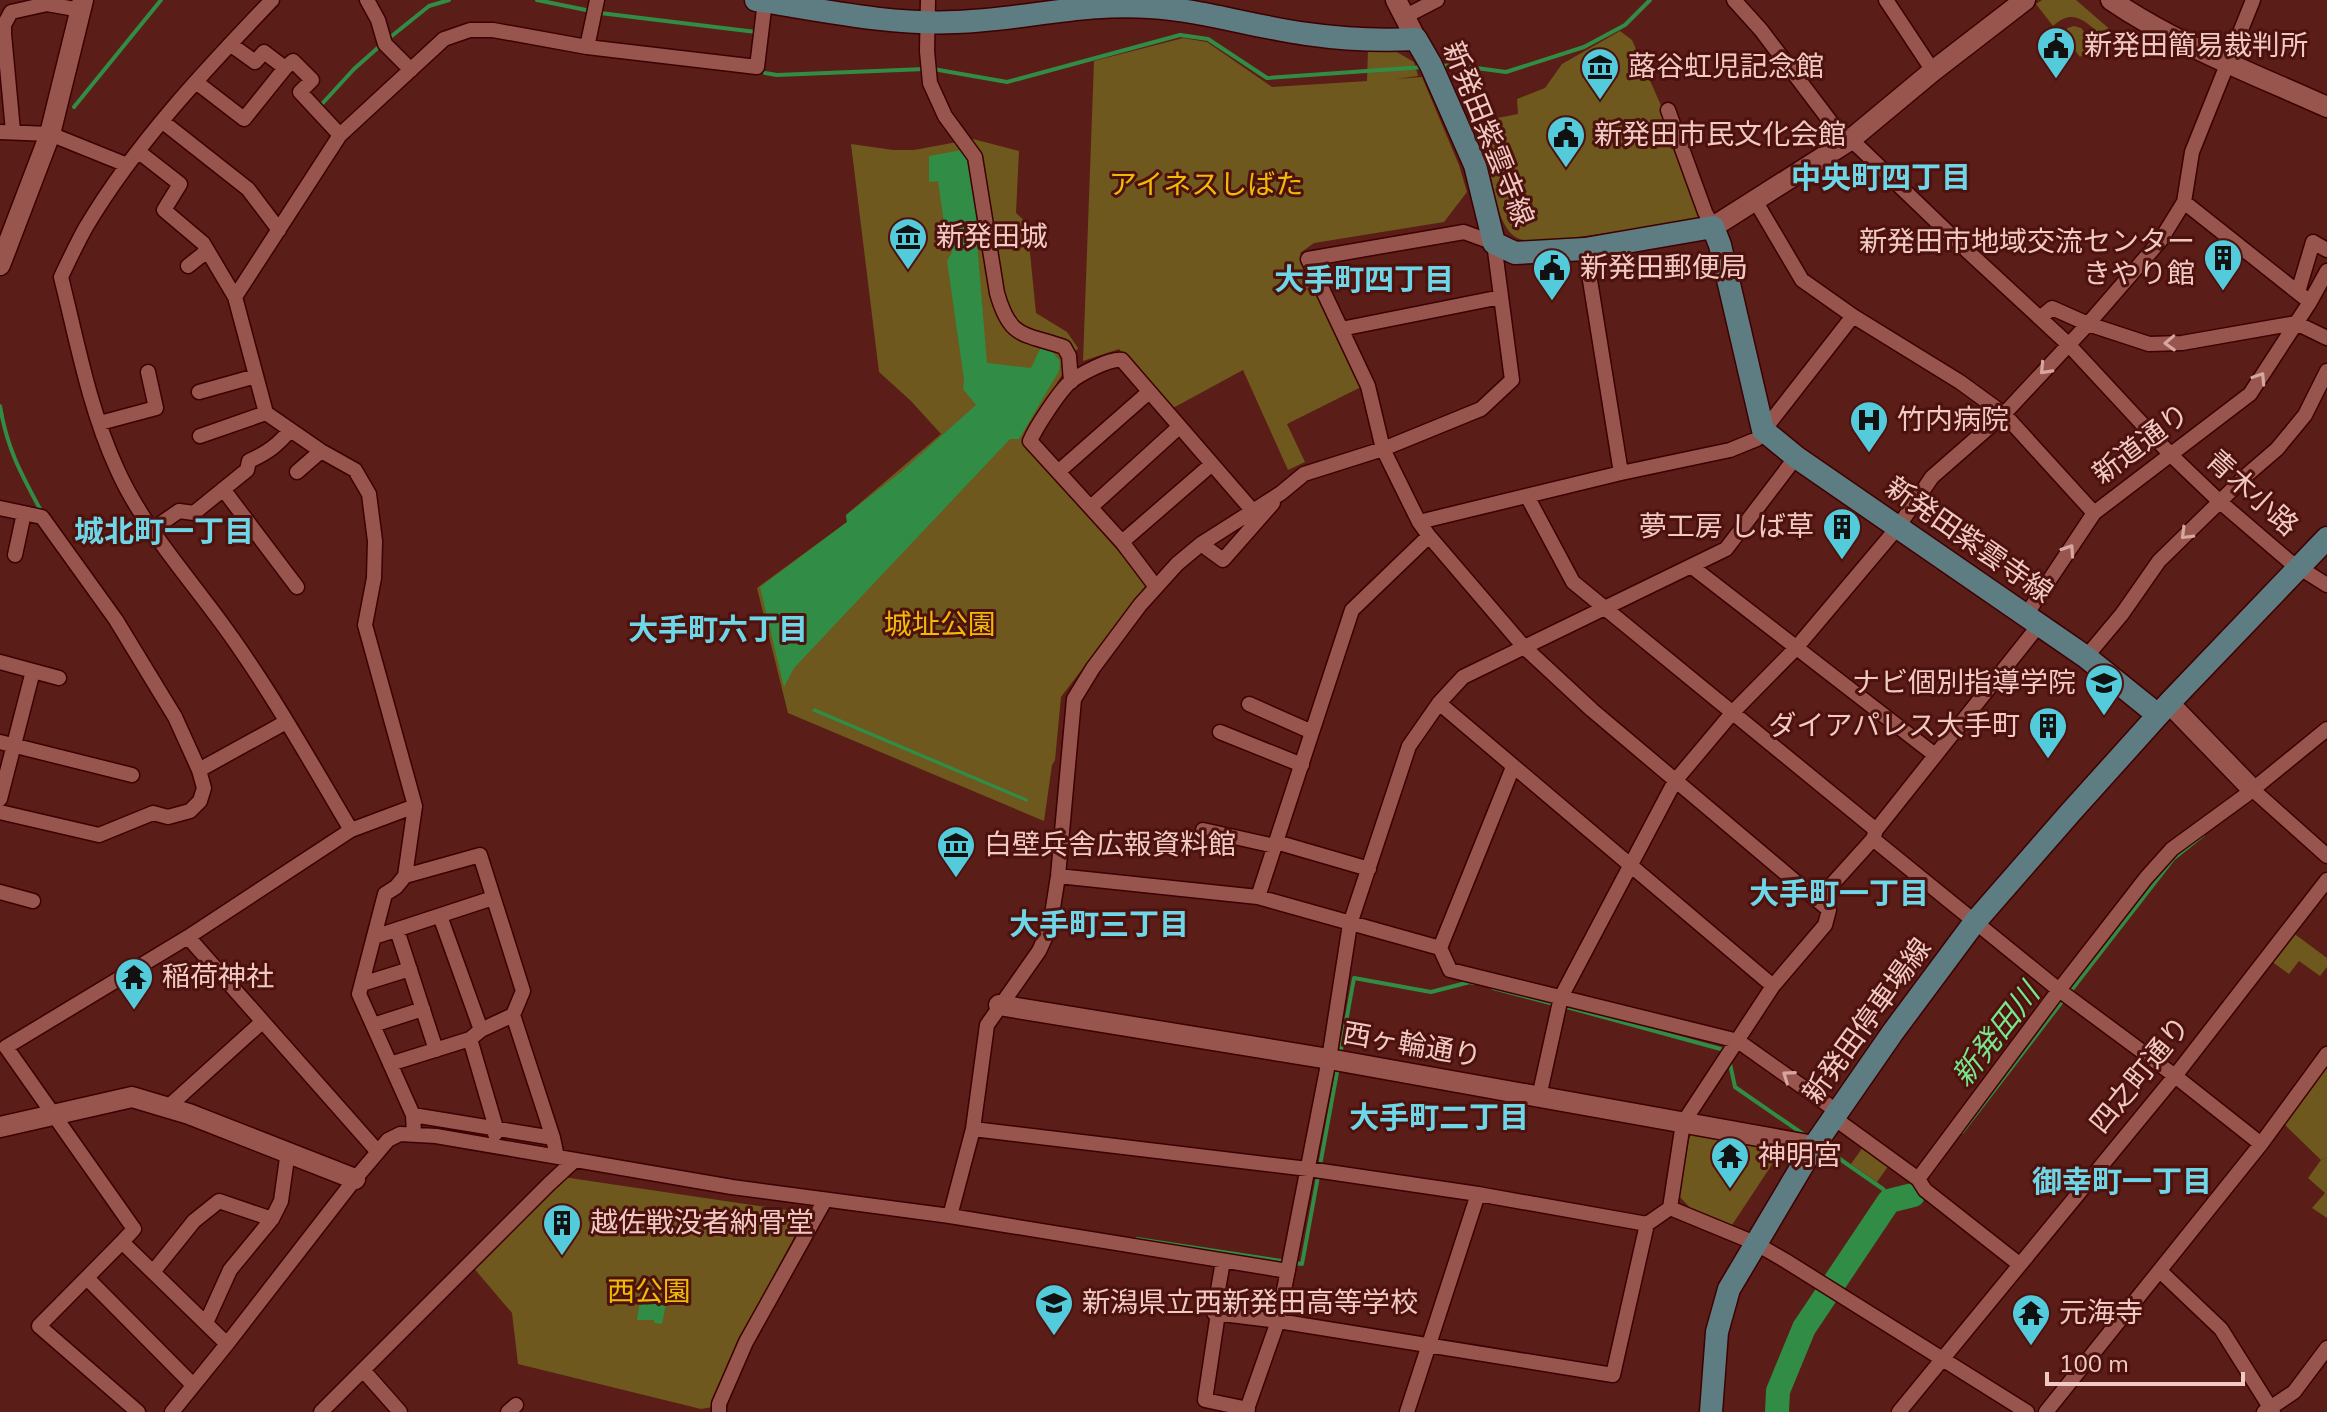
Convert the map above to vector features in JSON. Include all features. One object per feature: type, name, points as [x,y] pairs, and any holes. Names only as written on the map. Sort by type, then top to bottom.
[{"type":"main road","name":"新発田紫雲寺線","points":[[760,1],[928,23],[993,20],[1100,6],[1151,7],[1308,35],[1416,39],[1431,65],[1475,165],[1494,243],[1515,253],[1585,249],[1713,227]]},
{"type":"main road","points":[[1713,227],[1720,245],[1763,430]]},
{"type":"main road","name":"新発田紫雲寺線","points":[[1763,430],[1796,457],[2164,709]]},
{"type":"main road","name":"新発田停車場線","points":[[1711,1412],[1717,1332],[1729,1289],[1814,1146],[1893,1032],[1974,923],[2164,709],[2327,538]]},
{"type":"street","points":[[272,0],[196,82],[127,165],[85,229],[61,277],[92,403],[117,469],[153,529],[235,641],[351,830]]},
{"type":"street","points":[[367,0],[378,20],[385,44],[411,70]]},
{"type":"street","points":[[587,47],[597,0]]},
{"type":"street","points":[[928,0],[930,83],[945,116],[975,157],[1003,313],[1012,327],[1020,332],[1064,347],[1069,356],[1071,382]]},
{"type":"street","points":[[1416,39],[1400,9],[1437,0]]},
{"type":"street","name":"青木小路","points":[[1734,0],[1761,30],[1833,125],[2068,344],[2171,455],[2219,501],[2289,561],[2327,585]]},
{"type":"street","points":[[1886,0],[1933,71]]},
{"type":"street","points":[[1668,110],[1713,227],[1850,140],[2025,0]]},
{"type":"street","points":[[2111,0],[2138,19],[2327,107]]},
{"type":"street","points":[[1539,1097],[1561,997],[1675,781],[1733,712],[1796,648],[1898,527],[1932,477],[2004,414],[2160,241],[2184,202],[2192,152],[2253,0]]},
{"type":"street","points":[[235,297],[340,135],[444,39],[470,30],[493,30],[587,47],[757,67],[760,1]]},
{"type":"street","points":[[0,265],[50,134],[82,5],[6,6],[6,132],[50,134],[127,165]]},
{"type":"street","points":[[230,44],[255,62],[264,52],[285,68]]},
{"type":"street","points":[[196,82],[244,119],[293,61],[312,80],[300,92],[340,135]]},
{"type":"street","points":[[163,122],[248,189],[279,230]]},
{"type":"street","points":[[139,152],[180,184],[164,210],[203,243],[235,297],[266,413],[355,470],[369,494],[375,541],[374,578],[365,625],[415,806],[405,876],[385,894],[359,994],[413,1115],[414,1133]]},
{"type":"street","points":[[1756,202],[1802,280],[2004,414],[2094,513]]},
{"type":"street","points":[[2184,202],[2304,297]]},
{"type":"street","points":[[950,1216],[973,1129],[987,1025],[1039,951],[1050,927],[1058,876],[1074,699],[1093,668],[1156,587],[1201,544],[1281,493],[1304,474],[1383,449],[1481,409],[1512,380],[1494,243],[1464,232],[1308,259],[1368,386],[1383,449],[1419,522],[1524,647],[1592,710],[1829,910],[1825,925],[1773,986],[1683,1123],[1670,1208],[1647,1224],[1613,1375],[1214,1313],[1223,1261]]},
{"type":"street","points":[[2304,297],[2313,242],[2327,250]]},
{"type":"street","points":[[1585,249],[1621,473]]},
{"type":"street","points":[[188,266],[207,251]]},
{"type":"street","points":[[2304,297],[2327,271]]},
{"type":"street","points":[[1341,329],[1501,297]]},
{"type":"street","name":"新道通り","points":[[1818,900],[1935,755],[2033,620],[2094,513],[2250,394],[2296,323],[2304,297]]},
{"type":"street","points":[[2040,318],[2052,308],[2088,324],[2149,344],[2182,343],[2296,323],[2327,338]]},
{"type":"street","points":[[1419,522],[1730,450],[1757,439],[1853,316]]},
{"type":"street","points":[[1156,587],[1122,542],[1030,441],[1034,431],[1071,382],[1113,359],[1122,360],[1252,510]]},
{"type":"street","points":[[2086,657],[2122,614],[2159,561],[2277,449],[2305,415],[2327,371]]},
{"type":"street","points":[[100,423],[156,408],[148,372]]},
{"type":"street","points":[[199,392],[256,376]]},
{"type":"street","points":[[1058,472],[1149,392]]},
{"type":"street","points":[[200,436],[266,413]]},
{"type":"street","points":[[1091,507],[1179,427]]},
{"type":"street","points":[[153,529],[179,511],[194,513],[247,470],[249,461],[270,451],[290,430]]},
{"type":"street","points":[[297,472],[321,451]]},
{"type":"street","points":[[1218,1313],[1205,1400],[1247,1410],[1278,1321],[1329,1059],[1350,924],[1409,746],[1439,703],[1463,677],[1726,549],[1796,457]]},
{"type":"street","points":[[1122,542],[1212,464]]},
{"type":"street","points":[[223,489],[297,587]]},
{"type":"street","points":[[1201,544],[1223,560],[1281,493]]},
{"type":"street","points":[[1527,496],[1573,582],[1733,712],[1974,923],[2261,1144]]},
{"type":"street","points":[[0,508],[42,517],[116,620],[175,717],[204,788],[200,801],[190,811],[168,817],[153,813],[99,835],[0,812]]},
{"type":"street","points":[[15,555],[24,513]]},
{"type":"street","points":[[1258,897],[1352,610],[1429,536]]},
{"type":"street","points":[[1691,566],[1935,755]]},
{"type":"street","points":[[0,662],[59,678]]},
{"type":"street","points":[[0,799],[7,744],[33,671]]},
{"type":"street","points":[[1439,703],[1773,986]]},
{"type":"street","points":[[1249,704],[1312,732]]},
{"type":"street","points":[[2164,709],[2327,856]]},
{"type":"street","points":[[199,770],[286,722]]},
{"type":"street","points":[[1922,1184],[2146,878],[2172,849],[2257,792],[2327,729]]},
{"type":"street","points":[[1220,732],[1302,765]]},
{"type":"street","points":[[7,744],[132,775]]},
{"type":"street","points":[[1513,767],[1440,948],[1450,970],[1738,1041],[1836,1115],[2019,1264]]},
{"type":"street","points":[[138,1412],[39,1326],[134,1229],[6,1047],[188,937],[351,830],[415,806]]},
{"type":"street","points":[[1203,830],[1276,844],[1369,869]]},
{"type":"street","points":[[390,1064],[436,1050],[513,1015],[523,991],[480,855],[405,876]]},
{"type":"street","points":[[1058,876],[1258,897],[1440,948]]},
{"type":"street","name":"四之町通り","points":[[1899,1412],[2175,1076],[2327,880]]},
{"type":"street","points":[[0,892],[33,901]]},
{"type":"street","points":[[374,937],[493,898]]},
{"type":"street","points":[[440,916],[476,1034],[496,1128],[493,1146]]},
{"type":"street","points":[[397,930],[436,1050]]},
{"type":"street","points":[[188,937],[378,1152]]},
{"type":"street","points":[[362,984],[410,969]]},
{"type":"street","name":"西ヶ輪通り","points":[[999,1005],[1329,1059],[1814,1146]]},
{"type":"street","points":[[373,1025],[423,1009]]},
{"type":"street","points":[[513,1015],[557,1157]]},
{"type":"street","points":[[168,1107],[262,1022]]},
{"type":"street","points":[[2046,1412],[2261,1144],[2327,1054]]},
{"type":"street","points":[[0,1127],[132,1097],[288,1151],[355,1179]]},
{"type":"street","points":[[413,1115],[553,1138]]},
{"type":"street","points":[[973,1129],[1308,1169],[1478,1194],[1647,1224]]},
{"type":"street","points":[[172,1412],[355,1179],[388,1140],[400,1134],[414,1133],[732,1187],[950,1216],[1288,1271]]},
{"type":"street","points":[[206,1323],[230,1270],[272,1219],[281,1201],[288,1151]]},
{"type":"street","points":[[321,1412],[575,1160]]},
{"type":"street","points":[[1407,1412],[1478,1194]]},
{"type":"street","points":[[719,1412],[719,1404],[746,1342],[825,1200]]},
{"type":"street","points":[[153,1272],[194,1221],[219,1201],[272,1219]]},
{"type":"street","points":[[1670,1208],[1755,1243],[2027,1412]]},
{"type":"street","points":[[122,1242],[227,1344]]},
{"type":"street","points":[[2160,1271],[2221,1329],[2269,1410],[2294,1392],[2327,1348]]},
{"type":"street","points":[[87,1278],[193,1385]]},
{"type":"street","points":[[363,1370],[400,1412]]},
{"type":"green space","points":[[2042,0],[2076,0],[2113,32],[2105,38],[2086,22],[2074,17],[2053,26],[2036,4]]},
{"type":"green space","points":[[2074,26],[2081,28],[2095,45],[2080,57],[2063,32]]},
{"type":"green space","points":[[1620,31],[1632,40],[1663,110],[1701,219],[1545,242],[1517,238],[1502,220],[1495,198],[1487,153],[1491,152],[1487,120],[1518,114],[1517,99],[1545,88],[1562,64]]},
{"type":"green space","name":"アイネスしばた","points":[[1183,38],[1207,42],[1272,87],[1367,81],[1368,49],[1395,51],[1414,62],[1418,76],[1396,79],[1422,77],[1467,192],[1444,222],[1314,243],[1300,253],[1365,385],[1287,424],[1305,462],[1288,470],[1243,370],[1173,408],[1119,349],[1083,361],[1094,61]]},
{"type":"green space","name":"城址公園","points":[[973,139],[1019,151],[1016,213],[1027,223],[1036,313],[1067,332],[1078,348],[1022,441],[1147,584],[1061,697],[1055,760],[1044,821],[788,713],[757,588],[847,522],[846,515],[941,434],[879,372],[851,144],[914,150]]},
{"type":"green space","points":[[2292,932],[2327,958],[2327,967],[2320,976],[2299,961],[2289,974],[2271,961]]},
{"type":"green space","points":[[1863,1147],[1889,1165],[1877,1182],[1851,1164]]},
{"type":"green space","points":[[2327,1157],[2327,1218],[2312,1208],[2325,1193],[2308,1178],[2321,1160]]},
{"type":"green space","name":"西公園","points":[[563,1177],[807,1213],[749,1322],[713,1407],[701,1409],[518,1364],[512,1313],[472,1266]]},
{"type":"shaded area","points":[[962,150],[969,161],[981,238],[977,243],[987,363],[1031,368],[1041,347],[1050,349],[1060,361],[1059,371],[1019,439],[1010,439],[794,668],[784,687],[760,587],[847,522],[846,515],[901,472],[976,405],[963,389],[947,261],[952,252],[946,237],[938,181],[929,182],[929,156]]},
{"type":"shaded area","points":[[814,708],[1028,799],[1027,802],[812,711]]},
{"type":"shaded area","points":[[2327,1063],[2327,1157],[2321,1160],[2282,1122]]},
{"type":"shaded area","points":[[1691,1130],[1781,1151],[1728,1231],[1698,1216],[1678,1195]]},
{"type":"shaded area","points":[[641,1294],[657,1299],[667,1298],[662,1324],[654,1323],[654,1320],[637,1320]]},
{"type":"waterway","points":[[74,107],[161,0]]},
{"type":"waterway","points":[[388,39],[429,6],[449,0]]},
{"type":"waterway","points":[[537,0],[591,11]]},
{"type":"waterway","points":[[1441,66],[1506,72],[1584,47],[1625,25],[1650,0]]},
{"type":"waterway","points":[[600,13],[756,32]]},
{"type":"waterway","points":[[933,69],[1007,82],[1180,35],[1208,39],[1267,78],[1424,67]]},
{"type":"waterway","points":[[321,105],[381,45]]},
{"type":"waterway","points":[[765,73],[925,69]]},
{"type":"waterway","points":[[0,406],[15,459],[40,509]]},
{"type":"waterway","name":"新発田川","points":[[2070,992],[2173,859],[2203,835]]},
{"type":"waterway","points":[[1340,1055],[1354,978],[1431,992],[1473,983]]},
{"type":"waterway","points":[[1493,988],[1554,1004]]},
{"type":"waterway","name":"新発田川","points":[[1962,1132],[2064,999]]},
{"type":"waterway","points":[[1563,1006],[1728,1051]]},
{"type":"waterway","points":[[1729,1059],[1735,1087],[1806,1136]]},
{"type":"waterway","points":[[1137,1239],[1302,1264],[1338,1067]]},
{"type":"waterway","points":[[1824,1148],[1883,1189],[1889,1201]]},
{"type":"waterway","name":"新発田川","points":[[1913,1195],[1920,1186]]},
{"type":"waterway","name":"新発田川","points":[[1777,1412],[1778,1391],[1804,1328],[1889,1201],[1913,1195]]},
{"type":"place","name":"新発田簡易裁判所","points":[[2056,80]]},
{"type":"place","name":"蕗谷虹児記念館","points":[[1600,101]]},
{"type":"place","name":"新発田市民文化会館","points":[[1566,169]]},
{"type":"place","name":"新発田城","points":[[908,271]]},
{"type":"place","name":"新発田市地域交流センター きやり館","points":[[2223,292]]},
{"type":"place","name":"新発田郵便局","points":[[1552,302]]},
{"type":"place","name":"竹内病院","points":[[1869,454]]},
{"type":"place","name":"夢工房 しば草","points":[[1842,561]]},
{"type":"place","name":"ナビ個別指導学院","points":[[2104,717]]},
{"type":"place","name":"ダイアパレス大手町","points":[[2048,760]]},
{"type":"place","name":"白壁兵舎広報資料館","points":[[956,879]]},
{"type":"place","name":"稲荷神社","points":[[134,1011]]},
{"type":"place","name":"神明宮","points":[[1730,1190]]},
{"type":"place","name":"越佐戦没者納骨堂","points":[[562,1257]]},
{"type":"place","name":"新潟県立西新発田高等学校","points":[[1054,1337]]},
{"type":"place","name":"元海寺","points":[[2031,1347]]},
{"type":"district","name":"中央町四丁目","points":[[1881,178]]},
{"type":"district","name":"大手町四丁目","points":[[1364,280]]},
{"type":"district","name":"城北町一丁目","points":[[164,532]]},
{"type":"district","name":"大手町六丁目","points":[[718,630]]},
{"type":"district","name":"大手町一丁目","points":[[1839,894]]},
{"type":"district","name":"大手町三丁目","points":[[1099,925]]},
{"type":"district","name":"大手町二丁目","points":[[1439,1118]]},
{"type":"district","name":"御幸町一丁目","points":[[2122,1182]]}]
